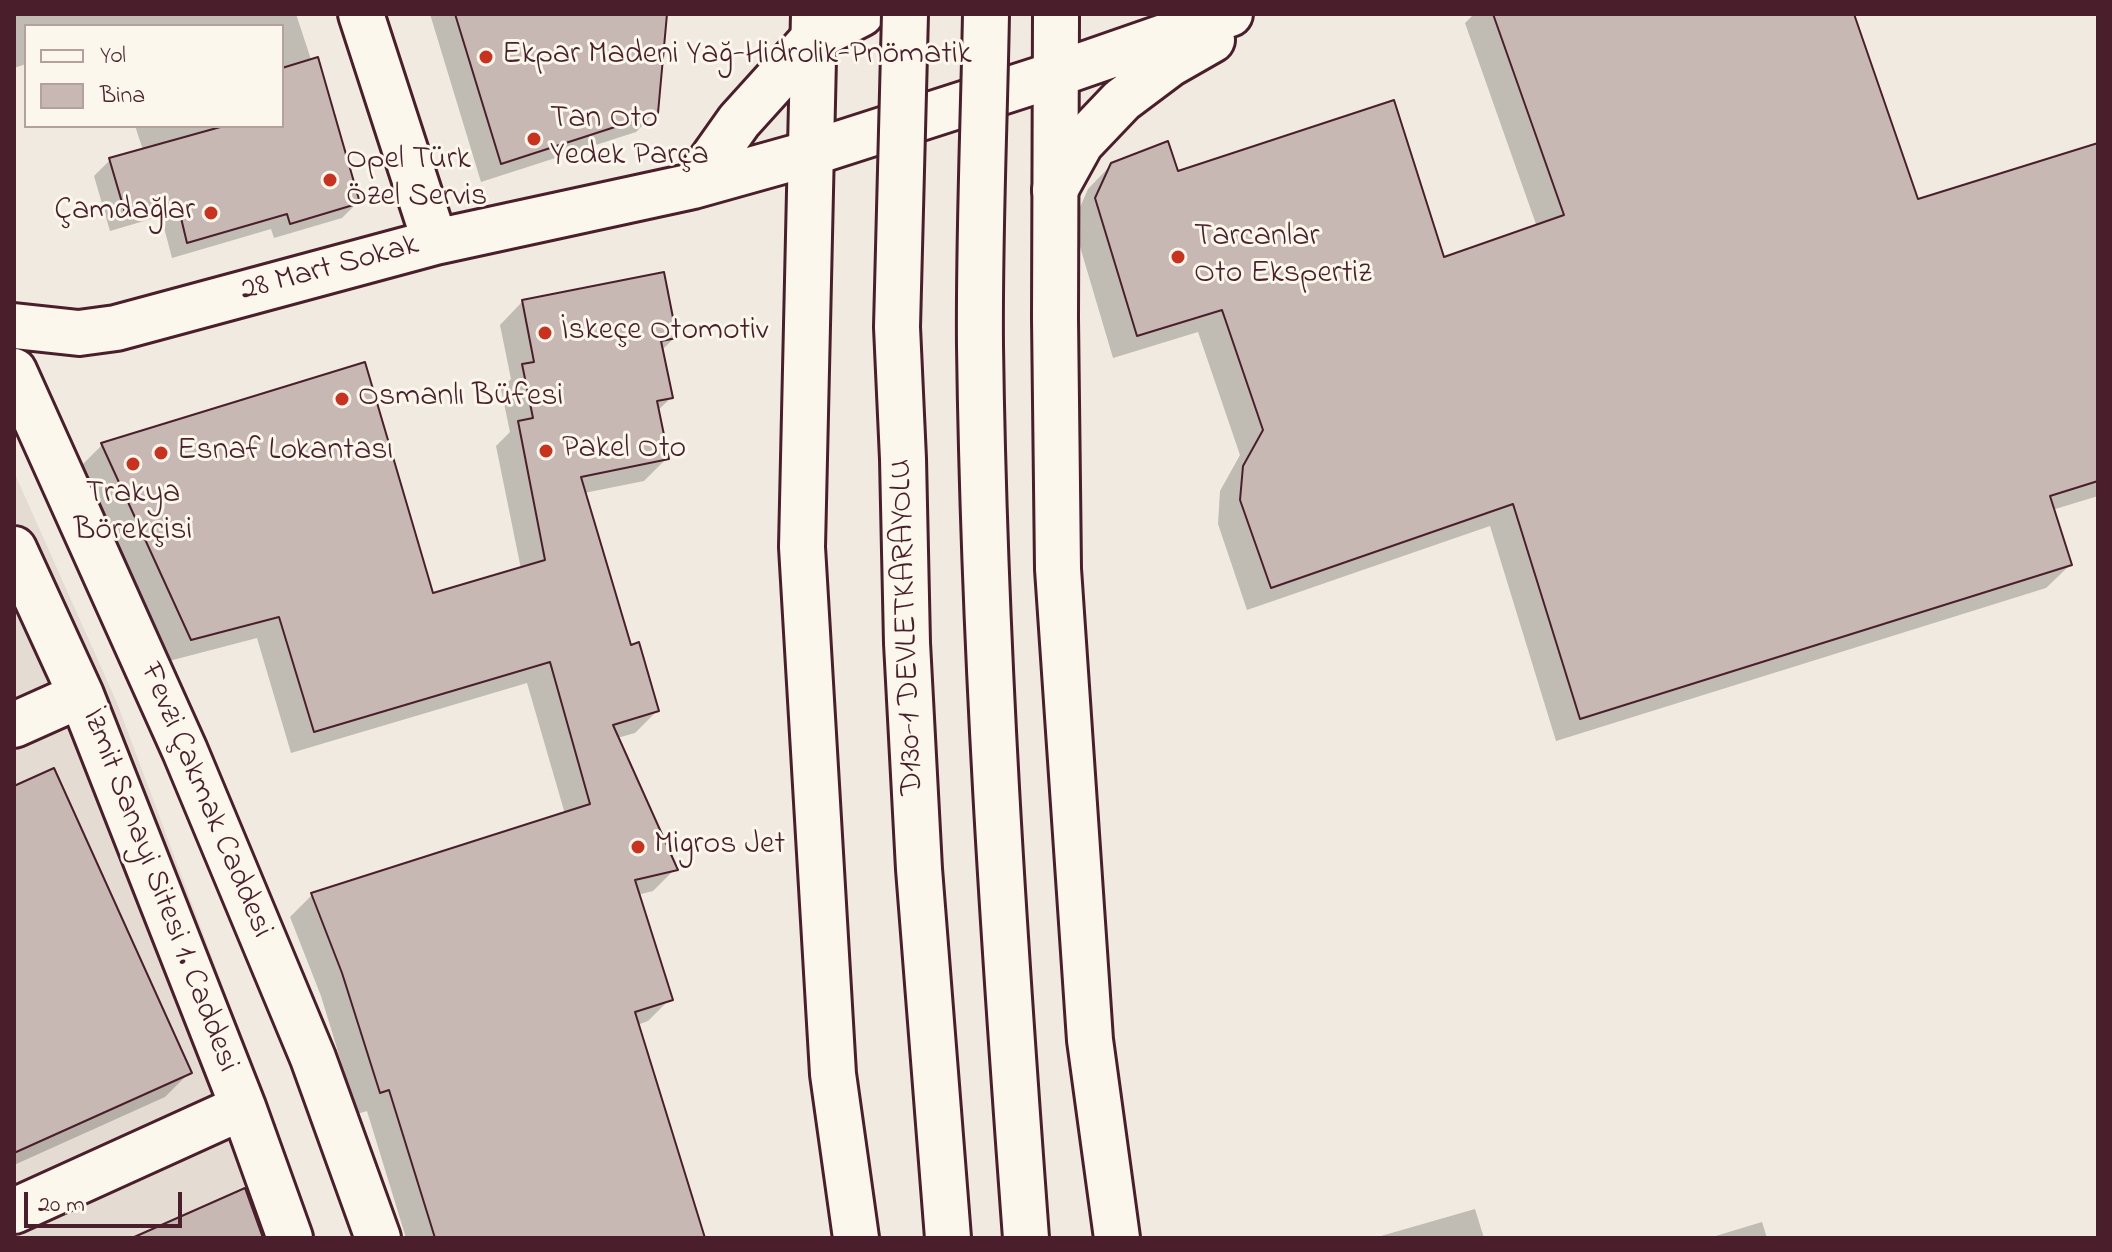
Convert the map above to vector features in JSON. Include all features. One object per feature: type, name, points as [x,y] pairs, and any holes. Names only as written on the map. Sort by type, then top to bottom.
[{"type":"main road","points":[[361,14],[435,242]]},
{"type":"main road","points":[[693,186],[739,121],[814,26],[861,14]]},
{"type":"main road","name":"D130-1 DEVLETKARAYOLU","points":[[905,14],[897,327],[907,643],[919,869],[948,1238]]},
{"type":"main road","points":[[986,14],[980,343],[985,564],[995,780],[1026,1238]]},
{"type":"main road","points":[[1056,14],[1058,569],[1090,1040],[1117,1238]]},
{"type":"main road","name":"28 Mart Sokak","points":[[14,326],[79,333],[116,328],[435,242],[693,186],[811,153],[1057,74],[1230,14]]},
{"type":"main road","points":[[1055,190],[1081,143],[1122,100],[1170,64],[1258,14]]},
{"type":"main road","points":[[814,26],[802,547],[833,1074],[856,1238]]},
{"type":"main road","name":"Fevzi Çakmak Caddesi","points":[[14,371],[191,766],[313,1058],[378,1238]]},
{"type":"main road","name":"İzmit Sanayi Sitesi 1. Caddesi","points":[[14,549],[81,695],[243,1107],[290,1238]]},
{"type":"main road","points":[[14,725],[81,695]]},
{"type":"main road","points":[[14,1211],[243,1107]]},
{"type":"shaded area","points":[[14,472],[117,703],[317,1238],[14,1238]]},
{"type":"building","points":[[455,14],[667,14],[658,113],[501,164]]},
{"type":"building","points":[[1493,14],[1854,14],[1918,199],[2098,143],[2098,481],[2050,496],[2072,565],[1580,719],[1513,504],[1271,588],[1240,500],[1243,466],[1263,430],[1222,310],[1137,336],[1095,198],[1111,163],[1168,141],[1178,171],[1394,100],[1444,257],[1564,215]]},
{"type":"building","points":[[318,57],[360,203],[290,224],[287,214],[187,243],[177,201],[126,216],[109,158],[217,128],[284,128],[284,67]]},
{"type":"building","points":[[664,272],[677,338],[661,341],[673,398],[657,401],[669,459],[581,477],[631,645],[639,642],[659,711],[613,725],[678,870],[635,880],[673,1000],[635,1012],[705,1238],[435,1238],[389,1090],[380,1093],[342,973],[311,893],[590,804],[550,662],[314,732],[279,617],[191,640],[101,443],[365,362],[433,593],[545,560],[518,421],[533,418],[522,364],[534,362],[522,300]]},
{"type":"building","points":[[54,768],[192,1073],[14,1153],[14,786]]},
{"type":"building","points":[[245,1188],[263,1238],[132,1238]]},
{"type":"place","name":"Ekpar Madeni Yağ-Hidrolik-Pnömatik","points":[[486,57]]},
{"type":"place","name":"Tan Oto Yedek Parça","points":[[534,139]]},
{"type":"place","name":"Opel Türk Özel Servis","points":[[330,180]]},
{"type":"place","name":"Çamdağlar","points":[[211,213]]},
{"type":"place","name":"Tarcanlar Oto Ekspertiz","points":[[1178,257]]},
{"type":"place","name":"İskeçe Otomotiv","points":[[545,333]]},
{"type":"place","name":"Osmanlı Büfesi","points":[[342,399]]},
{"type":"place","name":"Pakel Oto","points":[[546,451]]},
{"type":"place","name":"Esnaf Lokantası","points":[[161,453]]},
{"type":"place","name":"Trakya Börekçisi","points":[[133,464]]},
{"type":"place","name":"Migros Jet","points":[[638,847]]}]
